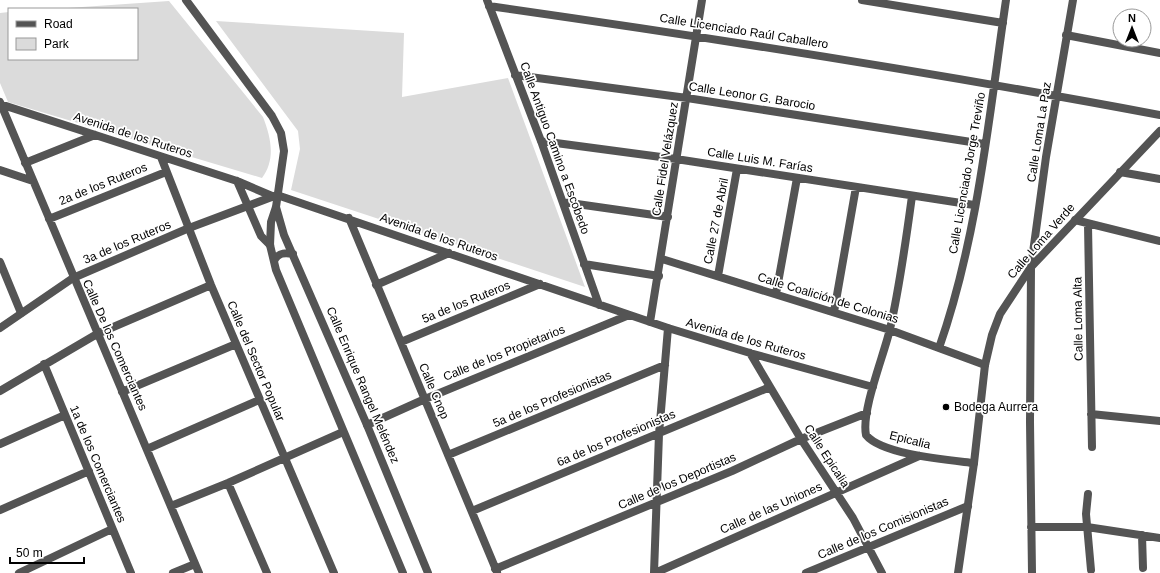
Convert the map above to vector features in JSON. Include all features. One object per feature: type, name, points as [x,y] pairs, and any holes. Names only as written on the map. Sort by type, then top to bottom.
[{"type":"street","name":"Calle Enrique Rangel Meléndez","points":[[186,0],[272,116],[279,129],[283,140],[284,151],[275,195],[276,207],[293,254],[367,425],[428,573]]},
{"type":"street","name":"Calle Fidel Velázquez","points":[[650,322],[662,259],[676,160],[702,0]]},
{"type":"street","points":[[862,0],[1003,23]]},
{"type":"street","name":"Calle Licenciado Jorge Treviño","points":[[939,348],[961,277],[994,84],[1006,0]]},
{"type":"street","name":"Calle Loma La Paz","points":[[1032,573],[1030,422],[1031,267],[1056,95],[1073,0]]},
{"type":"street","name":"Calle Licenciado Raúl Caballero","points":[[488,3],[994,84],[1160,115]]},
{"type":"street","name":"Calle Antiguo Camino a Escobedo","points":[[488,3],[541,141],[599,305]]},
{"type":"street","points":[[1066,35],[1160,53]]},
{"type":"street","name":"Calle Leonor G. Barocio","points":[[515,75],[687,98],[984,144]]},
{"type":"street","name":"Avenida de los Ruteros","points":[[0,103],[237,181],[275,195],[349,218],[668,328],[750,353],[873,387]]},
{"type":"street","name":"Calle De los Comerciantes","points":[[0,103],[199,573]]},
{"type":"street","name":"Calle Loma Verde","points":[[974,463],[985,365],[992,335],[1000,314],[1031,267],[1160,131]]},
{"type":"street","points":[[26,163],[95,135]]},
{"type":"street","name":"Calle Luis M. Farías","points":[[541,141],[974,205]]},
{"type":"street","name":"Calle del Sector Popular","points":[[161,156],[211,285],[334,573]]},
{"type":"street","points":[[0,170],[33,181]]},
{"type":"street","name":"Calle 27 de Abril","points":[[718,276],[737,170]]},
{"type":"street","name":"2a de los Ruteros","points":[[49,219],[166,172]]},
{"type":"street","points":[[1120,172],[1160,179]]},
{"type":"street","points":[[776,294],[797,178]]},
{"type":"street","points":[[237,181],[261,236],[270,244]]},
{"type":"street","points":[[834,312],[856,187]]},
{"type":"street","name":"3a de los Ruteros","points":[[0,328],[73,278],[189,228],[275,195]]},
{"type":"street","name":"Epicalia","points":[[912,196],[890,330],[873,387],[867,413],[865,431],[869,439],[890,448],[919,456],[974,463]]},
{"type":"street","points":[[563,202],[668,216]]},
{"type":"street","name":"Calle Enrique Rangel Meléndez","points":[[276,207],[271,222],[270,244],[280,281],[403,573]]},
{"type":"street","name":"Calle Cnop","points":[[349,218],[496,571]]},
{"type":"street","points":[[1075,220],[1160,241]]},
{"type":"street","name":"Calle Loma Alta","points":[[1088,224],[1092,448]]},
{"type":"street","points":[[274,261],[276,256],[287,252],[293,254]]},
{"type":"street","points":[[376,285],[449,253]]},
{"type":"street","name":"Calle Coalición de Colonias","points":[[662,259],[890,330],[985,365]]},
{"type":"street","points":[[0,262],[21,313]]},
{"type":"street","points":[[584,264],[659,276]]},
{"type":"street","name":"5a de los Ruteros","points":[[401,342],[540,284]]},
{"type":"street","points":[[0,390],[97,334],[211,285]]},
{"type":"street","name":"Calle de los Propietarios","points":[[367,425],[424,399],[629,315]]},
{"type":"street","points":[[654,573],[659,434],[668,328]]},
{"type":"street","points":[[122,392],[236,344]]},
{"type":"street","name":"Calle Epicalia","points":[[750,353],[801,439],[837,492],[869,546],[882,573]]},
{"type":"street","name":"1a de los Comerciantes","points":[[44,364],[131,573]]},
{"type":"street","name":"5a de los Profesionistas","points":[[448,455],[665,365]]},
{"type":"street","name":"6a de los Profesionistas","points":[[472,511],[770,387]]},
{"type":"street","points":[[147,449],[259,400]]},
{"type":"street","name":"Calle de los Deportistas","points":[[496,571],[732,471],[801,439],[867,413]]},
{"type":"street","points":[[1091,414],[1160,421]]},
{"type":"street","points":[[0,444],[65,415]]},
{"type":"street","points":[[171,506],[228,483],[343,432]]},
{"type":"street","name":"Calle de las Uniones","points":[[654,573],[919,456]]},
{"type":"street","points":[[958,573],[974,463]]},
{"type":"street","points":[[0,510],[89,471]]},
{"type":"street","points":[[228,483],[267,573]]},
{"type":"street","points":[[1088,494],[1087,527],[1091,570]]},
{"type":"street","name":"Calle de los Comisionistas","points":[[806,573],[968,506]]},
{"type":"street","points":[[1031,527],[1087,527],[1160,538]]},
{"type":"street","points":[[19,573],[112,529]]},
{"type":"street","points":[[1142,535],[1144,568]]},
{"type":"street","points":[[173,573],[195,564]]},
{"type":"green space","points":[[169,1],[263,117],[270,141],[271,156],[262,178],[8,102],[0,83],[0,13],[8,12],[8,60],[138,60],[138,8],[68,8]]},
{"type":"green space","points":[[216,21],[404,33],[402,97],[508,78],[585,287],[291,190],[300,149],[298,131]]},
{"type":"place","name":"Bodega Aurrera","points":[[946,407]]}]
